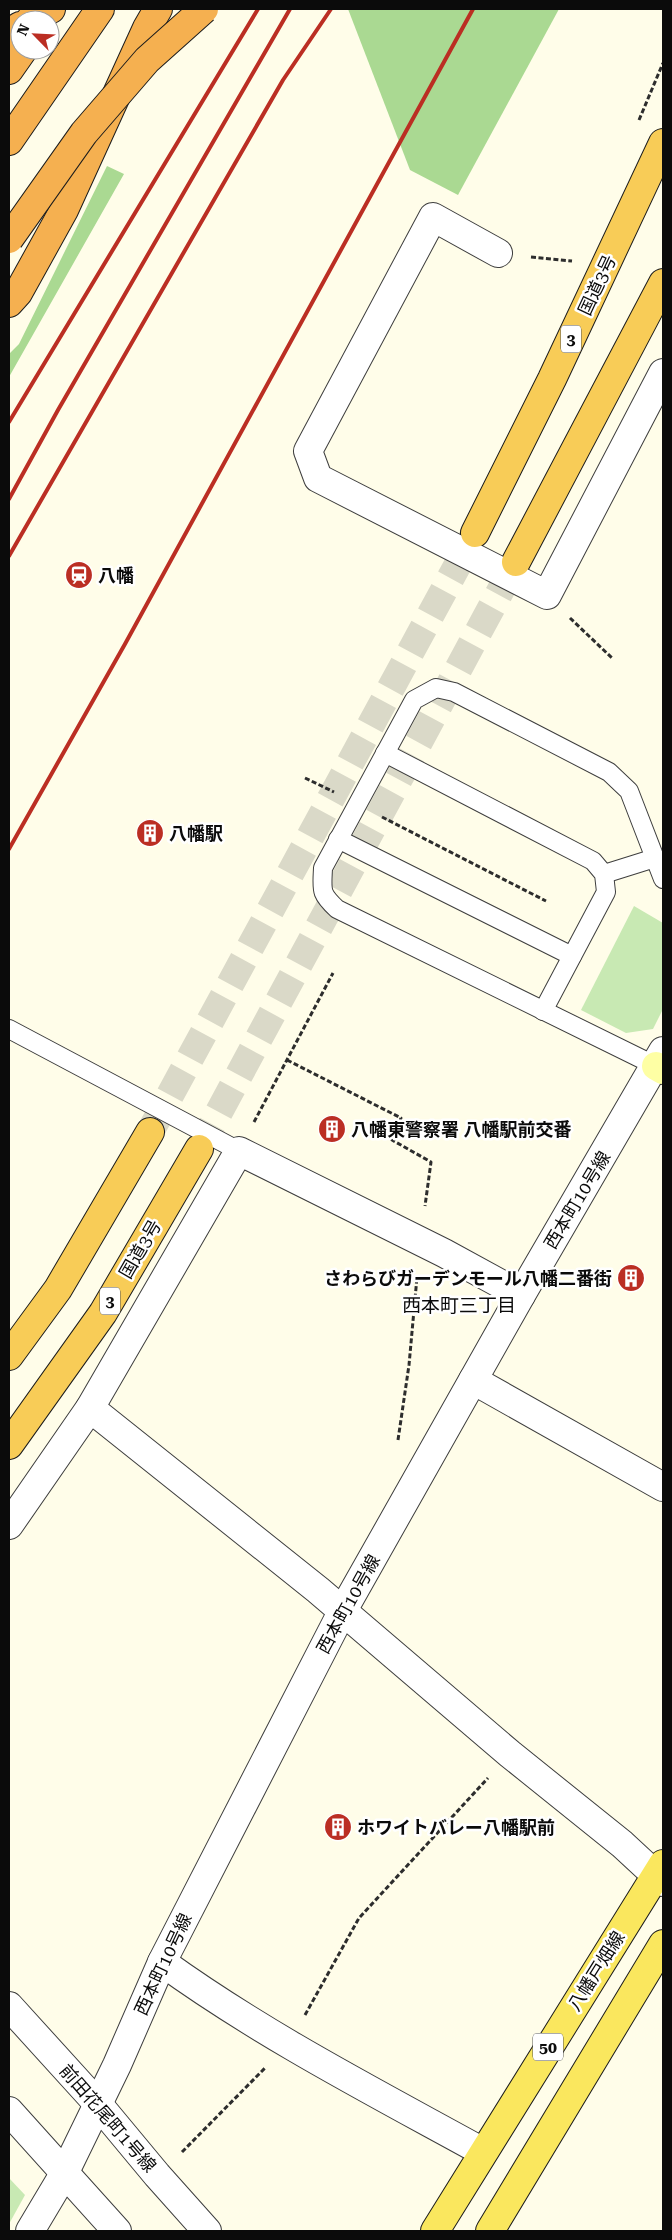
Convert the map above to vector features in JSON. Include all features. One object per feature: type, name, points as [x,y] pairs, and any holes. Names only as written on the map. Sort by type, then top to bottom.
[{"type":"highway","points":[[9,141],[100,9]]},
{"type":"highway","points":[[9,303],[18,293],[64,210],[147,28],[158,9]]},
{"type":"highway","points":[[9,239],[84,133],[147,60],[204,9]]},
{"type":"highway","name":"国道3号","points":[[475,533],[552,379],[663,143]]},
{"type":"highway","points":[[516,562],[663,282]]},
{"type":"highway","points":[[9,1356],[58,1289],[150,1132]]},
{"type":"highway","name":"国道3号","points":[[9,1445],[103,1313],[199,1149]]},
{"type":"main road","name":"八幡戸畑線","points":[[434,2231],[661,1874]]},
{"type":"main road","name":"50","points":[[491,2231],[663,1944]]},
{"type":"street","points":[[498,254],[433,217],[308,451],[318,478],[547,595],[663,374]]},
{"type":"street","name":"西本町10号線","points":[[30,2231],[64,2174],[162,1962],[342,1612],[521,1295],[661,1062]]},
{"type":"street","points":[[9,1525],[90,1408],[239,1151],[452,1258],[521,1295]]},
{"type":"street","points":[[473,1380],[663,1487]]},
{"type":"street","points":[[90,1408],[318,1590],[510,1754],[661,1874]]},
{"type":"street","points":[[162,1962],[191,1983],[288,2044],[483,2152]]},
{"type":"street","name":"前田花尾町1号線","points":[[9,2006],[98,2104],[207,2231]]},
{"type":"street","points":[[9,2111],[117,2231]]},
{"type":"lane","points":[[661,1062],[543,1011],[337,909],[324,897],[322,889],[323,868],[414,700],[436,688],[454,692],[609,772],[629,791],[663,879]]},
{"type":"lane","points":[[385,753],[593,861],[604,874],[606,892],[543,1011]]},
{"type":"lane","points":[[338,839],[572,956]]},
{"type":"lane","points":[[604,874],[655,858]]},
{"type":"lane","points":[[9,1029],[239,1151]]},
{"type":"path","points":[[498,254],[578,262]]},
{"type":"path","points":[[547,595],[612,658]]},
{"type":"path","points":[[305,778],[546,901]]},
{"type":"path","points":[[239,1151],[333,973]]},
{"type":"path","points":[[157,2175],[186,2149],[288,2044],[359,1918],[510,1754]]},
{"type":"green space","points":[[348,9],[559,9],[458,195],[410,170]]},
{"type":"green space","points":[[107,166],[124,174],[9,377],[9,354],[19,344]]},
{"type":"green space","points":[[634,906],[663,923],[663,1009],[653,1029],[626,1033],[581,1010]]},
{"type":"green space","points":[[9,2178],[25,2195],[9,2224]]},
{"type":"tunnel","points":[[150,1132],[475,533]]},
{"type":"tunnel","points":[[199,1149],[516,562]]},
{"type":"railway","points":[[9,422],[258,9]]},
{"type":"railway","points":[[9,499],[58,410],[290,9]]},
{"type":"railway","points":[[9,556],[283,80],[331,9]]},
{"type":"railway","points":[[9,849],[125,644],[473,9]]},
{"type":"place","name":"八幡","points":[[79,575]]},
{"type":"place","name":"八幡駅","points":[[150,833]]},
{"type":"place","name":"八幡東警察署 八幡駅前交番","points":[[332,1129]]},
{"type":"place","name":"さわらびガーデンモール八幡二番街","points":[[631,1278]]},
{"type":"place","name":"ホワイトバレー八幡駅前","points":[[338,1827]]},
{"type":"district","name":"西本町三丁目","points":[[459,1305]]}]
